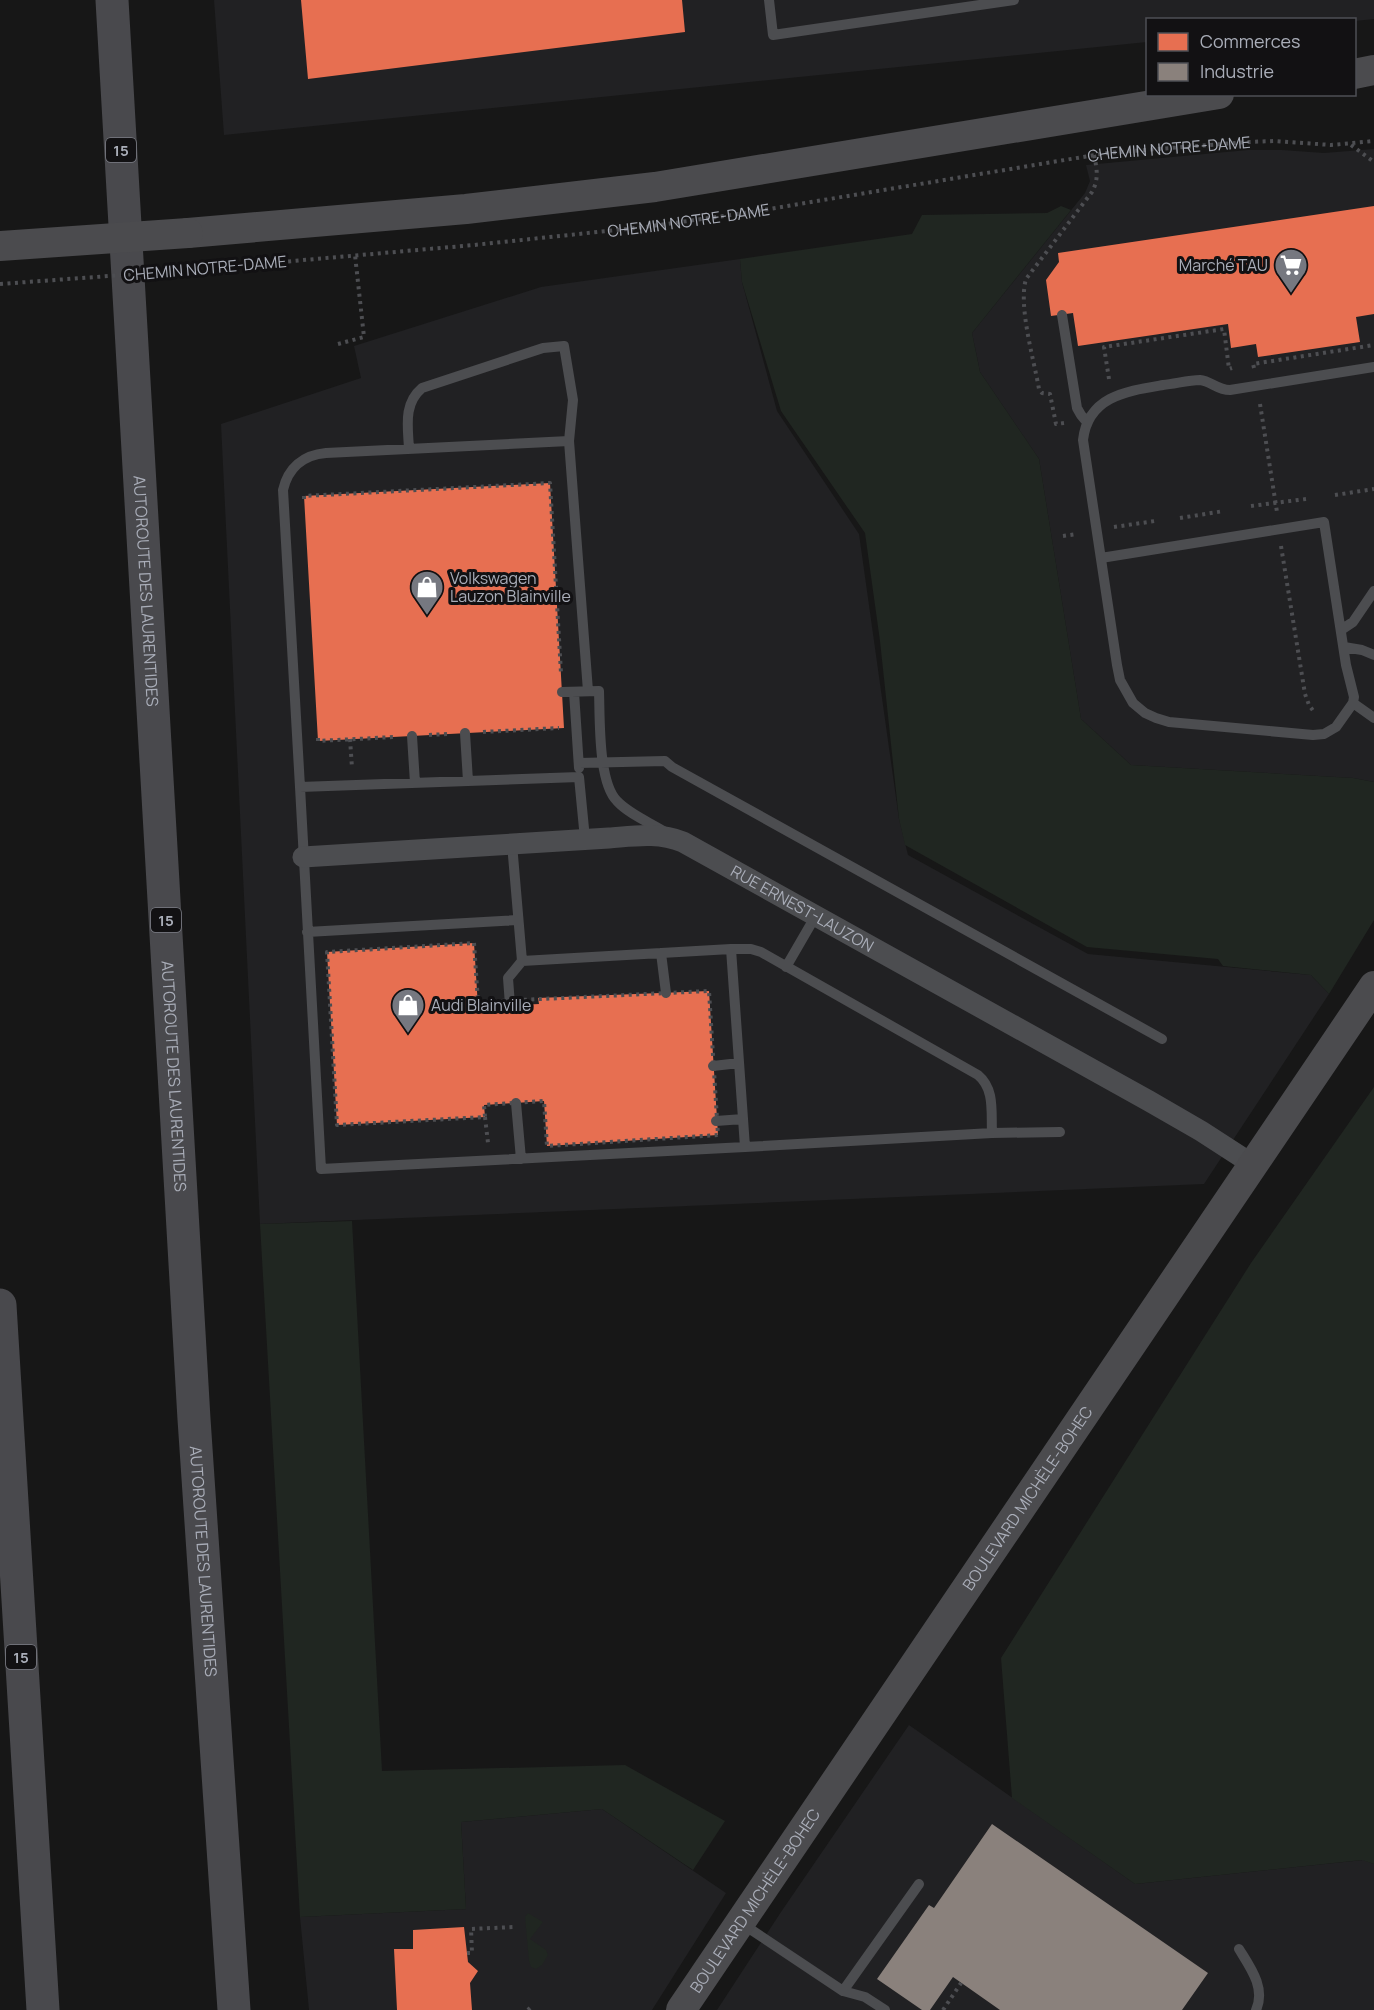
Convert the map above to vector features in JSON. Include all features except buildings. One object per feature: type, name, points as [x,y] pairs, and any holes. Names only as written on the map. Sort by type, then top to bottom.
[{"type":"highway","name":"AUTOROUTE DES LAURENTIDES","points":[[112,0],[193,1407],[234,2010]]},
{"type":"highway","name":"15","points":[[0,1305],[43,2010]]},
{"type":"street","points":[[1356,74],[1374,70]]},
{"type":"street","points":[[0,246],[188,233],[466,208],[655,187],[1207,96]]},
{"type":"street","name":"RUE ERNEST-LAUZON","points":[[303,857],[658,835],[683,842],[1149,1101],[1252,1164]]},
{"type":"street","name":"BOULEVARD MICHÈLE-BOHEC","points":[[681,2010],[1374,986]]},
{"type":"lane","points":[[769,0],[773,35],[1014,0]]},
{"type":"lane","points":[[1062,315],[1077,408],[1086,421]]},
{"type":"lane","points":[[409,449],[407,414],[415,394],[422,388],[543,348],[564,346],[573,400],[569,441],[593,691],[609,790],[624,808],[683,842]]},
{"type":"lane","points":[[1101,558],[1324,522],[1353,692],[1353,703],[1331,731],[1313,735],[1169,722],[1145,713],[1133,704],[1120,680],[1101,558],[1083,440],[1086,421],[1106,401],[1120,393],[1203,380],[1221,390],[1230,390],[1374,367]]},
{"type":"lane","points":[[569,441],[316,454],[300,462],[286,477],[283,497],[321,1169],[992,1133],[1060,1132]]},
{"type":"lane","points":[[1341,630],[1353,622],[1374,591]]},
{"type":"lane","points":[[1344,647],[1374,655]]},
{"type":"lane","points":[[562,692],[593,691]]},
{"type":"lane","points":[[574,692],[585,839]]},
{"type":"lane","points":[[1353,703],[1374,718]]},
{"type":"lane","points":[[465,733],[468,781]]},
{"type":"lane","points":[[411,736],[415,783]]},
{"type":"lane","points":[[579,763],[665,761],[672,767],[1162,1039]]},
{"type":"lane","points":[[300,787],[579,777]]},
{"type":"lane","points":[[510,1005],[508,978],[522,961],[512,844]]},
{"type":"lane","points":[[786,967],[815,917]]},
{"type":"lane","points":[[307,932],[518,920]]},
{"type":"lane","points":[[522,961],[730,949],[751,949],[761,952],[978,1075],[989,1089],[992,1133]]},
{"type":"lane","points":[[730,949],[745,1147]]},
{"type":"lane","points":[[661,953],[666,993]]},
{"type":"lane","points":[[713,1066],[739,1063]]},
{"type":"lane","points":[[516,1103],[520,1159]]},
{"type":"lane","points":[[716,1121],[743,1119]]},
{"type":"lane","points":[[843,1991],[920,1884]]},
{"type":"lane","points":[[740,1922],[843,1991],[865,1997],[885,2010]]},
{"type":"lane","points":[[1239,1949],[1258,1984],[1259,1997],[1256,2010]]},
{"type":"path","name":"CHEMIN NOTRE-DAME","points":[[0,284],[190,270],[588,233],[746,213],[1094,155],[1248,142],[1274,141],[1322,145],[1374,141]]},
{"type":"path","points":[[1349,144],[1374,162]]},
{"type":"path","points":[[1050,394],[1042,393],[1039,389],[1025,310],[1024,288],[1026,279],[1097,183],[1098,174],[1094,155]]},
{"type":"path","points":[[338,344],[364,337],[355,255]]},
{"type":"path","points":[[1106,359],[1104,347],[1224,329],[1229,369],[1237,367]]},
{"type":"path","points":[[1245,366],[1253,364]]},
{"type":"path","points":[[1259,398],[1278,516]]},
{"type":"path","points":[[305,508],[304,496],[550,483],[564,728],[318,741],[317,729]]},
{"type":"path","points":[[1335,495],[1374,489]]},
{"type":"path","points":[[1251,506],[1306,500]]},
{"type":"path","points":[[1180,518],[1224,511]]},
{"type":"path","points":[[1110,528],[1155,521]]},
{"type":"path","points":[[1064,536],[1081,533]]},
{"type":"path","points":[[1281,544],[1305,694],[1314,712]]},
{"type":"path","points":[[350,739],[353,785]]},
{"type":"path","points":[[478,1002],[474,943],[327,952],[337,1125],[485,1117],[484,1105]]},
{"type":"path","points":[[544,1101],[547,1146],[717,1136],[713,1066]]},
{"type":"path","points":[[467,1953],[472,1953],[471,1929],[514,1927]]},
{"type":"path","points":[[943,2010],[961,1983]]},
{"type":"shaded area","points":[[214,0],[1374,0],[1374,19],[1356,21],[1356,18],[1146,18],[1146,42],[224,135]]},
{"type":"shaded area","points":[[1374,149],[1374,782],[1353,778],[1131,765],[1081,719],[1039,459],[980,372],[972,333],[1085,193],[1090,181],[1086,165],[1248,150],[1324,153]]},
{"type":"shaded area","points":[[1061,206],[1071,210],[972,333],[980,372],[1039,459],[1081,719],[1131,765],[1353,778],[1374,782],[1374,920],[1329,994],[1311,975],[1223,966],[1218,959],[1087,947],[905,845],[899,819],[880,641],[865,533],[781,411],[742,282],[740,259],[912,234],[922,215],[1047,213]]},
{"type":"shaded area","points":[[740,259],[742,282],[777,411],[859,534],[899,819],[908,855],[1088,954],[1311,975],[1329,994],[1204,1184],[260,1224],[221,424],[361,378],[354,346],[541,287]]},
{"type":"shaded area","points":[[1374,1087],[1374,1864],[1362,1860],[1135,1884],[1012,1798],[1001,1658],[1251,1263]]},
{"type":"shaded area","points":[[352,1221],[382,1771],[625,1765],[725,1821],[693,1870],[602,1809],[461,1822],[466,1909],[300,1917],[260,1224]]},
{"type":"shaded area","points":[[909,1725],[1135,1884],[1363,1860],[1374,1864],[1374,2010],[717,2010]]},
{"type":"shaded area","points":[[602,1809],[726,1893],[652,2010],[309,2010],[300,1917],[466,1909],[461,1822]]},
{"type":"shaded area","points":[[528,1913],[543,1922],[530,1939],[546,1950],[548,1955],[542,1965],[536,1969],[531,1967],[529,1961],[525,1917]]},
{"type":"place","name":"Marché TAU","points":[[1291,294]]},
{"type":"place","name":"Volkswagen Lauzon Blainville","points":[[427,616]]},
{"type":"place","name":"Audi Blainville","points":[[408,1034]]}]
